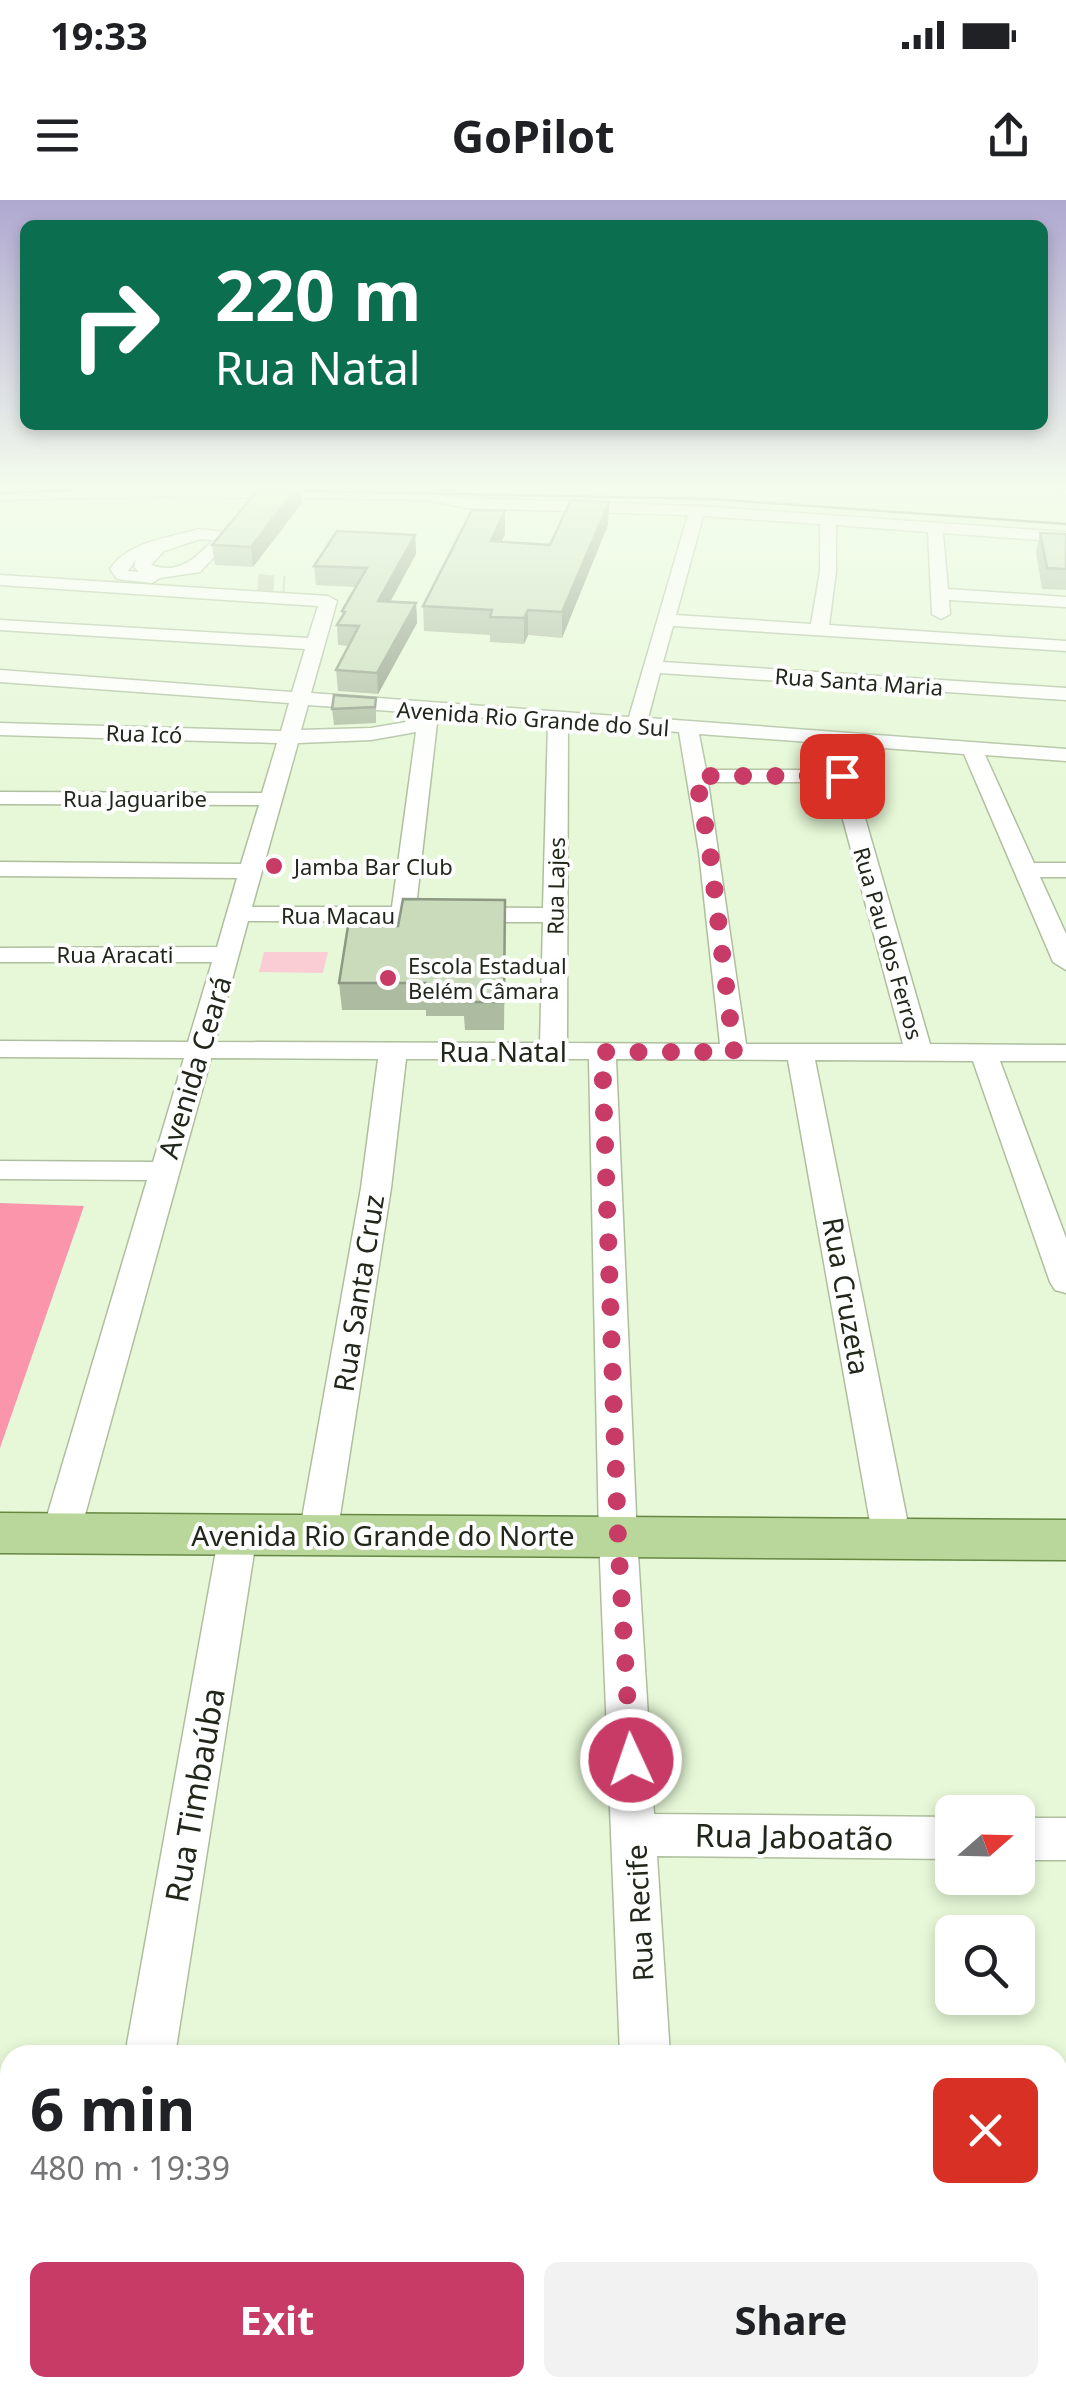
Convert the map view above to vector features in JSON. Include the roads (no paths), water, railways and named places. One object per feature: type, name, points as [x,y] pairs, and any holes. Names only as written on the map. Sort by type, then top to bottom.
[{"type":"main road","name":"Avenida Rio Grande do Norte","points":[[0,1533],[1066,1540]]},
{"type":"street","points":[[4,634],[25,626],[67,593]]},
{"type":"street","points":[[203,593],[328,600]]},
{"type":"street","points":[[321,593],[328,600]]},
{"type":"street","points":[[636,725],[672,593]]},
{"type":"street","points":[[819,630],[825,593]]},
{"type":"street","points":[[940,638],[942,594],[1066,602]]},
{"type":"street","name":"Avenida Ceará","points":[[60,1533],[162,1171],[241,914],[328,600]]},
{"type":"street","points":[[664,620],[1066,646]]},
{"type":"street","points":[[25,626],[315,644]]},
{"type":"street","name":"Rua Santa Maria","points":[[652,668],[1066,694]]},
{"type":"street","name":"Avenida Rio Grande do Sul","points":[[0,676],[398,708],[428,717],[558,720],[1066,755]]},
{"type":"street","name":"Rua Icó","points":[[0,729],[288,737],[370,734],[398,708]]},
{"type":"street","points":[[403,915],[428,717]]},
{"type":"street","name":"Rua Lajes","points":[[553,1052],[558,720]]},
{"type":"street","points":[[688,729],[710,852],[734,1052]]},
{"type":"street","name":"Rua Pau dos Ferros","points":[[832,739],[919,1053]]},
{"type":"street","points":[[972,748],[1064,954]]},
{"type":"street","points":[[696,776],[842,776]]},
{"type":"street","name":"Rua Jaguaribe","points":[[0,798],[270,800]]},
{"type":"street","points":[[0,869],[252,872]]},
{"type":"street","points":[[1024,870],[1066,870]]},
{"type":"street","name":"Rua Macau","points":[[241,914],[554,915]]},
{"type":"street","name":"Rua Aracati","points":[[0,954],[229,954]]},
{"type":"street","name":"Rua Natal","points":[[0,1050],[1066,1054]]},
{"type":"street","name":"Rua Santa Cruz","points":[[318,1535],[376,1188],[393,1050]]},
{"type":"street","name":"Rua Recife","points":[[602,1052],[618,1538],[645,2045]]},
{"type":"street","points":[[984,1053],[1066,1282]]},
{"type":"street","name":"Rua Cruzeta","points":[[800,1054],[892,1539]]},
{"type":"street","points":[[0,1170],[162,1171]]},
{"type":"street","name":"Rua Timbaúba","points":[[152,2045],[238,1534]]},
{"type":"street","name":"Rua Jaboatão","points":[[635,1835],[935,1838]]},
{"type":"street","points":[[1035,1838],[1066,1839]]},
{"type":"place","name":"Jamba Bar Club","points":[[274,866]]},
{"type":"place","name":"Escola Estadual Belém Câmara","points":[[388,978]]}]
